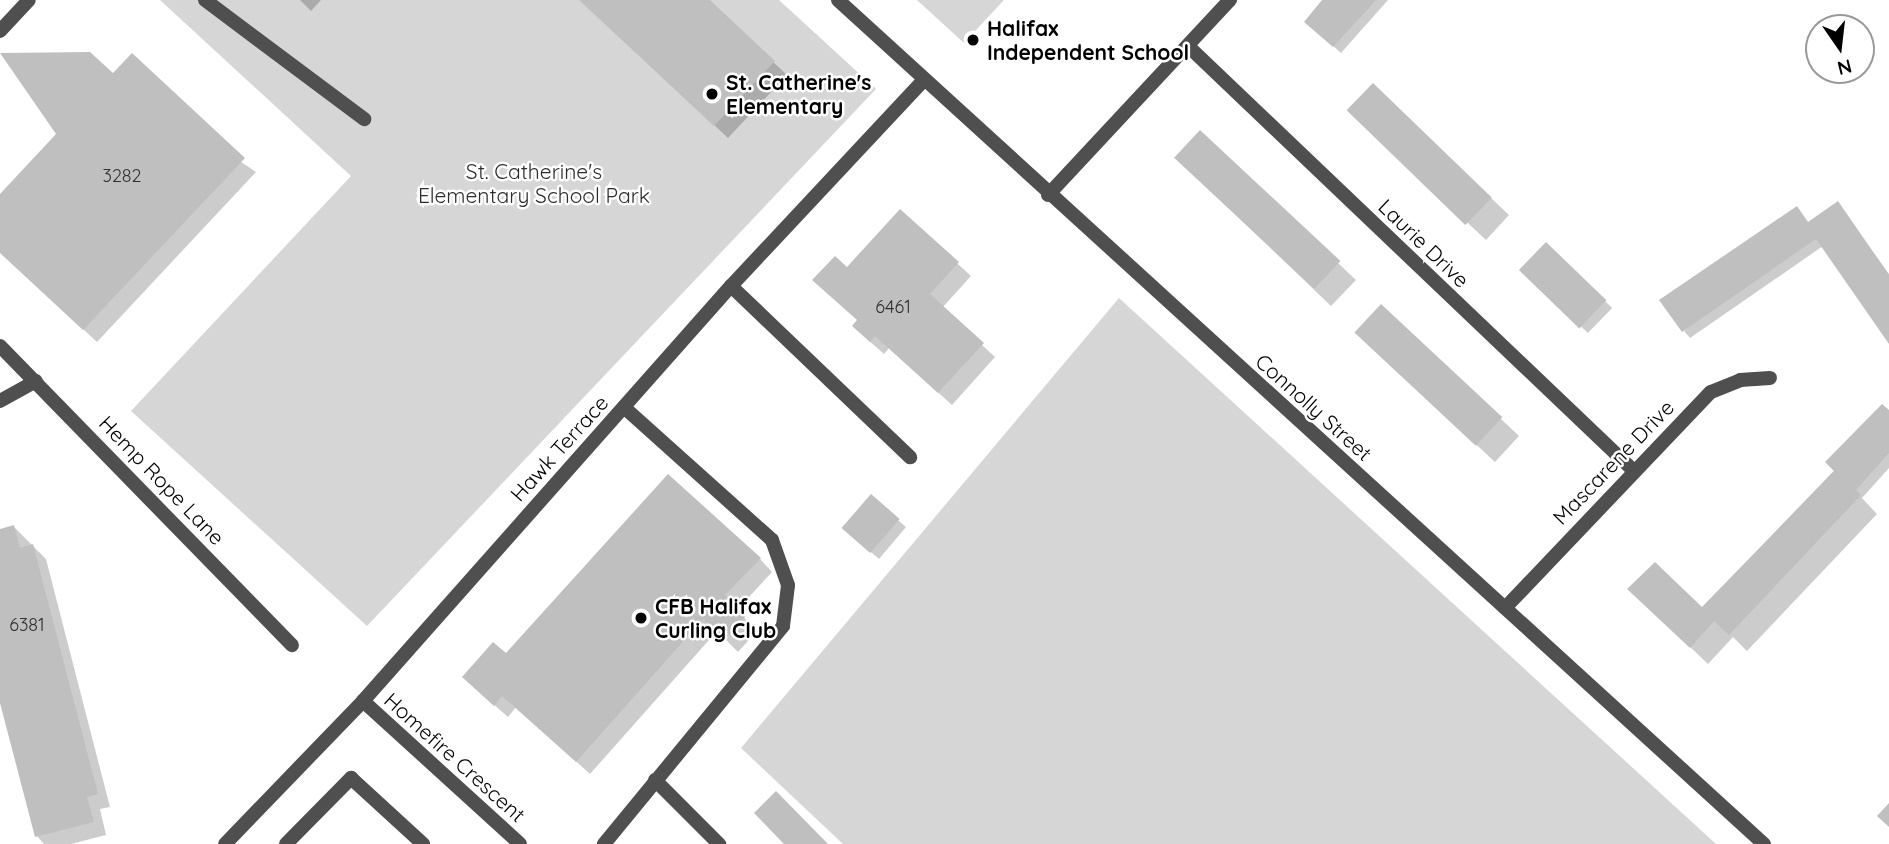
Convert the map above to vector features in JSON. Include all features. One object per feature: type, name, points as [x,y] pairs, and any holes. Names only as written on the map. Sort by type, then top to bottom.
[{"type":"street","points":[[0,31],[29,0]]},
{"type":"street","points":[[205,0],[364,119]]},
{"type":"street","name":"Connolly Street","points":[[838,0],[1048,195],[1764,844]]},
{"type":"street","points":[[1048,195],[1230,0]]},
{"type":"street","name":"Laurie Drive","points":[[1188,46],[1633,470]]},
{"type":"street","name":"Hawk Terrace","points":[[225,844],[363,701],[731,286],[924,80]]},
{"type":"street","points":[[731,286],[910,457]]},
{"type":"street","name":"Hemp Rope Lane","points":[[0,346],[292,645]]},
{"type":"street","name":"Mascarene Drive","points":[[1505,608],[1633,470],[1712,392],[1740,380],[1770,377]]},
{"type":"street","points":[[0,401],[36,381]]},
{"type":"street","points":[[604,844],[783,626],[788,585],[772,540],[624,407]]},
{"type":"street","name":"Homefire Crescent","points":[[363,701],[520,844]]},
{"type":"street","points":[[296,841],[351,778],[423,844]]},
{"type":"street","points":[[655,779],[719,844]]},
{"type":"green space","name":"St. Catherine's Elementary School Park","points":[[160,0],[779,0],[876,89],[367,626],[131,411],[351,176]]},
{"type":"green space","points":[[917,0],[1004,0],[964,43]]},
{"type":"green space","points":[[1119,298],[1716,844],[843,844],[741,748]]},
{"type":"building","name":"St. Catherine's Elementary","points":[[579,0],[710,0],[775,61],[714,126]]},
{"type":"building","points":[[1322,0],[1376,0],[1333,47],[1304,22]]},
{"type":"building","points":[[90,52],[113,73],[132,53],[245,158],[83,330],[0,253],[0,194],[56,134],[0,53]]},
{"type":"building","points":[[1373,83],[1492,198],[1465,225],[1347,110]]},
{"type":"building","points":[[1200,130],[1340,261],[1315,289],[1174,158]]},
{"type":"building","points":[[1838,201],[1889,275],[1889,344],[1816,239],[1682,332],[1659,300],[1797,206],[1808,222]]},
{"type":"building","points":[[900,209],[959,262],[930,294],[984,343],[938,393],[875,336],[870,342],[852,326],[857,320],[812,280],[835,256],[847,267]]},
{"type":"building","points":[[1546,242],[1606,300],[1579,328],[1519,270]]},
{"type":"building","points":[[1381,304],[1502,417],[1476,446],[1354,333]]},
{"type":"building","points":[[1882,404],[1889,410],[1889,453],[1856,490],[1861,495],[1729,635],[1714,621],[1690,648],[1627,589],[1655,562],[1702,607],[1834,471],[1825,462]]},
{"type":"building","name":"CFB Halifax Curling Club","points":[[668,474],[761,558],[725,595],[745,617],[724,640],[703,619],[576,762],[502,696],[494,706],[462,677],[493,642],[506,653]]},
{"type":"building","points":[[871,494],[900,519],[870,553],[841,528]]},
{"type":"building","points":[[14,525],[20,548],[33,544],[98,794],[87,797],[94,822],[35,837],[0,703],[0,529]]},
{"type":"building","points":[[776,791],[828,844],[784,844],[754,813]]},
{"type":"building","points":[[1889,803],[1889,827],[1877,816]]},
{"type":"place","name":"Halifax Independent School","points":[[973,40]]},
{"type":"place","name":"St. Catherine's Elementary","points":[[712,94]]},
{"type":"place","name":"CFB Halifax Curling Club","points":[[641,618]]}]
